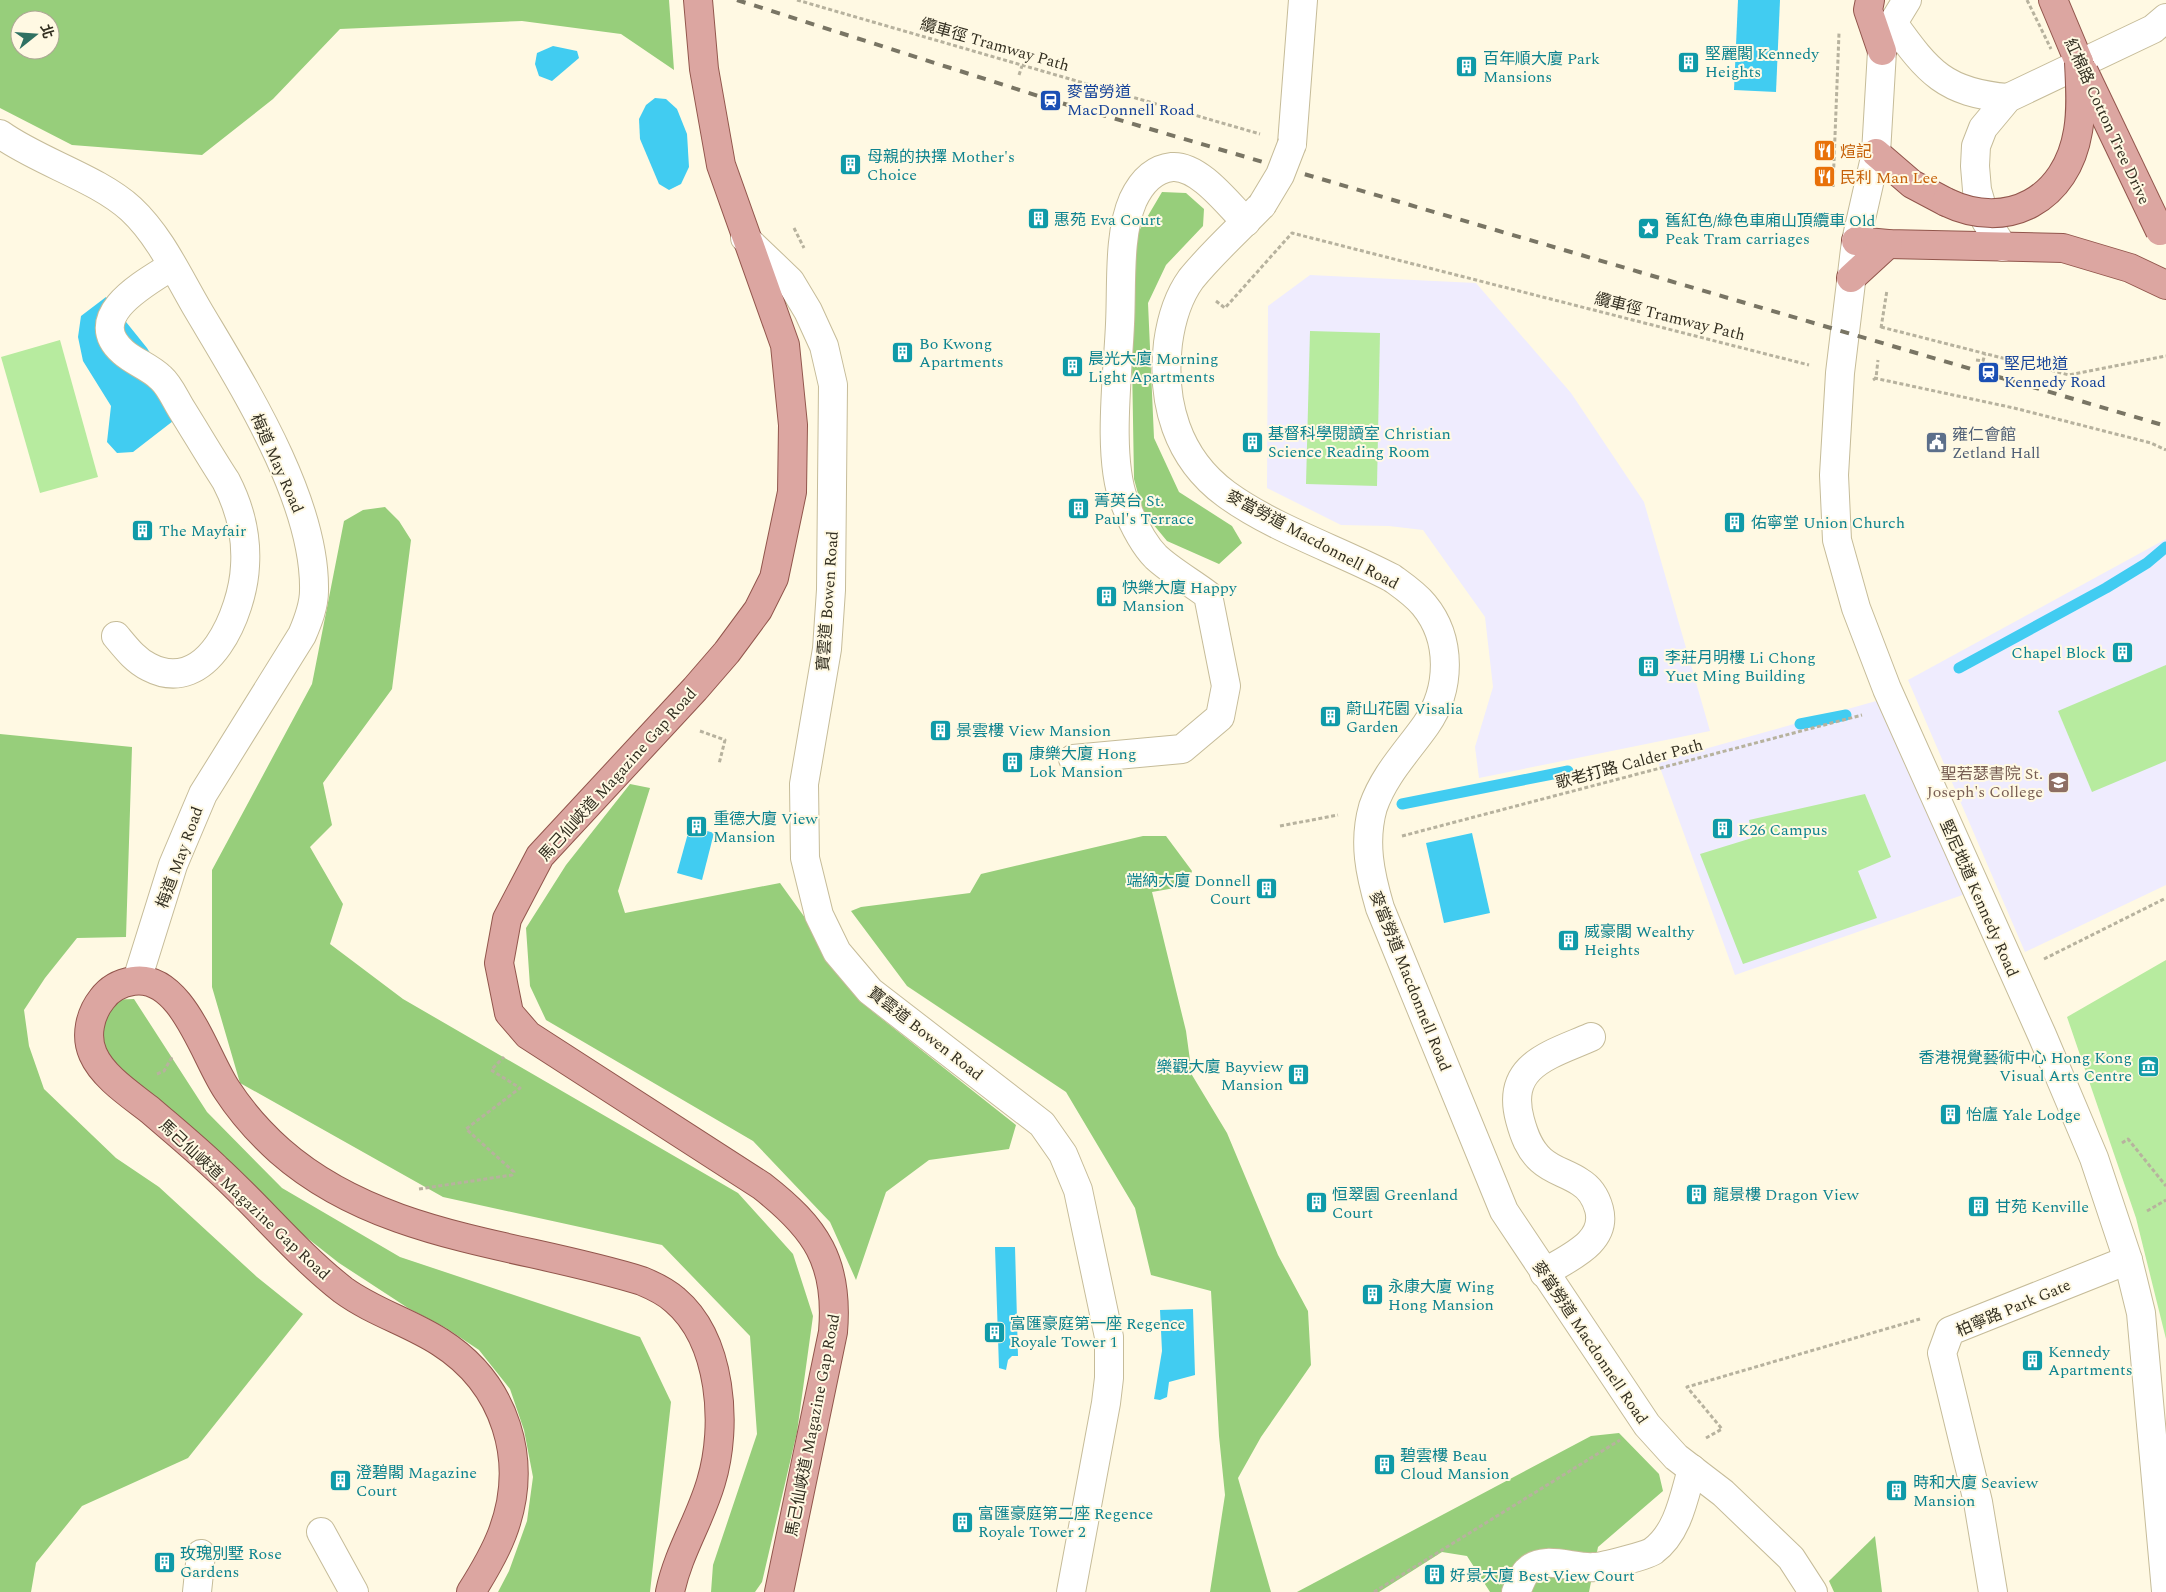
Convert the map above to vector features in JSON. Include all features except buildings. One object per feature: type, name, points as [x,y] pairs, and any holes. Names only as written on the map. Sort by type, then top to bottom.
[{"type":"main road","name":"馬己仙峽道 Magazine Gap Road","points":[[698,0],[704,69],[721,165],[745,238],[785,345],[793,425],[792,492],[774,578],[758,610],[728,652],[540,856],[507,919],[498,963],[509,1014],[528,1035],[762,1186],[797,1216],[822,1252],[830,1270],[833,1290],[833,1332],[779,1592]]},
{"type":"main road","points":[[1870,0],[1868,10],[1882,50]]},
{"type":"main road","name":"紅棉路 Cotton Tree Drive","points":[[2053,0],[2123,156],[2166,241]]},
{"type":"main road","points":[[1876,153],[1912,184],[1946,202],[1970,211],[1994,214],[2028,205],[2050,190],[2061,175],[2078,133],[2081,107],[2080,62]]},
{"type":"main road","points":[[1856,241],[1888,244],[2063,248],[2130,268],[2166,285]]},
{"type":"main road","points":[[1851,278],[1888,244]]},
{"type":"main road","name":"馬己仙峽道 Magazine Gap Road","points":[[137,980],[119,984],[107,992],[92,1015],[89,1042],[92,1054],[100,1066],[122,1088],[218,1169],[324,1274],[363,1303],[443,1343],[474,1370],[499,1405],[512,1450],[513,1492],[504,1531],[495,1551],[471,1592]]},
{"type":"main road","points":[[137,980],[154,983],[169,992],[181,1005],[213,1068],[245,1115],[280,1151],[332,1188],[361,1204],[416,1224],[642,1281],[663,1290],[689,1315],[702,1336],[712,1367],[717,1390],[721,1438],[711,1483],[678,1562],[670,1592]]},
{"type":"street","name":"麥當勞道 Macdonnell Road","points":[[1303,0],[1292,144],[1280,175],[1254,214],[1191,280],[1174,315],[1168,342],[1166,379],[1172,420],[1185,450],[1210,482],[1248,508],[1367,565],[1410,590],[1424,604],[1441,636],[1445,668],[1442,688],[1436,707],[1427,724],[1381,788],[1368,830],[1368,864],[1380,908],[1504,1211],[1647,1425],[1676,1457],[1723,1493],[1791,1558],[1813,1592]]},
{"type":"street","name":"堅尼地道 Kennedy Road","points":[[1907,0],[1893,24],[1882,50],[1876,153],[1856,241],[1851,278],[1840,373],[1834,475],[1838,540],[1856,608],[1894,705],[2042,1035],[2090,1150],[2128,1260],[2141,1313],[2166,1591]]},
{"type":"street","points":[[2004,247],[1986,221],[1977,190],[1974,166],[1976,146],[1983,128],[2008,98],[2153,29],[2166,18]]},
{"type":"street","points":[[1893,24],[1914,52],[1936,75],[1979,96],[2008,98]]},
{"type":"street","name":"梅道 May Road","points":[[0,134],[35,155],[100,188],[130,208],[147,226],[221,349],[279,458],[303,521],[310,550],[314,592],[311,612],[292,654],[222,762],[188,827],[137,980]]},
{"type":"street","points":[[1073,760],[1182,749],[1220,717],[1226,686],[1208,595],[1156,557],[1131,516],[1119,487],[1115,446],[1124,238],[1134,200],[1146,179],[1172,167],[1192,170],[1254,214]]},
{"type":"street","name":"寶雲道 Bowen Road","points":[[745,238],[790,281],[808,311],[824,346],[833,385],[833,508],[827,649],[804,784],[805,858],[819,915],[837,952],[870,991],[1042,1124],[1056,1143],[1071,1171],[1085,1214],[1109,1337],[1110,1363],[1106,1403],[1071,1592]]},
{"type":"street","points":[[116,636],[130,653],[150,668],[168,673],[189,671],[210,656],[221,640],[239,605],[243,587],[245,546],[240,513],[230,489],[167,386],[153,372],[122,351],[114,340],[111,331],[117,306],[126,296],[172,266]]},
{"type":"street","points":[[1544,1272],[1586,1247],[1595,1238],[1601,1215],[1591,1190],[1572,1176],[1556,1171],[1540,1160],[1527,1143],[1516,1103],[1517,1092],[1522,1076],[1536,1063],[1591,1037]]},
{"type":"street","name":"柏寧路 Park Gate","points":[[1993,1592],[1978,1502],[1942,1353],[1950,1331],[2128,1260]]},
{"type":"street","points":[[1516,1592],[1527,1571],[1540,1564],[1593,1567],[1653,1552],[1673,1527],[1692,1469]]},
{"type":"street","points":[[321,1532],[354,1592]]},
{"type":"street","points":[[198,1592],[201,1554]]},
{"type":"path","name":"纜車徑 Tramway Path","points":[[797,0],[1262,135]]},
{"type":"path","points":[[2027,0],[2053,54]]},
{"type":"path","points":[[1019,74],[1022,66]]},
{"type":"path","points":[[794,228],[806,252]]},
{"type":"path","name":"纜車徑 Tramway Path","points":[[1211,296],[1225,308],[1292,232],[1840,373],[1876,378],[2014,408],[2151,443],[2166,450]]},
{"type":"path","points":[[1881,327],[2069,375],[2166,356]]},
{"type":"path","points":[[1976,360],[1982,361],[1985,354]]},
{"type":"path","points":[[1876,378],[1878,360]]},
{"type":"path","name":"歌老打路 Calder Path","points":[[1394,838],[1871,712]]},
{"type":"path","points":[[700,732],[725,740],[719,764]]},
{"type":"path","points":[[1280,826],[1344,813]]},
{"type":"path","points":[[2040,961],[2166,898]]},
{"type":"path","points":[[155,1075],[164,1071],[174,1054]]},
{"type":"path","points":[[415,1189],[512,1175],[514,1172],[466,1129],[520,1088],[491,1070],[505,1056]]},
{"type":"path","points":[[2120,1144],[2128,1139],[2166,1186]]},
{"type":"path","points":[[2143,1214],[2166,1200]]},
{"type":"path","points":[[1702,1441],[1722,1429],[1687,1387],[1922,1318]]},
{"type":"path","points":[[1374,1592],[1623,1439]]},
{"type":"shaded area","points":[[1310,275],[1476,283],[1571,393],[1644,502],[1710,731],[1479,778],[1475,747],[1493,687],[1485,617],[1423,530],[1389,526],[1341,525],[1267,488],[1268,306]]},
{"type":"shaded area","name":"聖若瑟書院 St. Joseph's College","points":[[2166,539],[2166,885],[2025,952],[1908,680]]},
{"type":"shaded area","name":"聖若瑟書院 St. Joseph's College","points":[[1887,698],[1971,892],[1735,975],[1658,762]]},
{"type":"green space","points":[[0,0],[669,0],[674,70],[621,34],[522,21],[340,29],[273,99],[202,155],[72,145],[0,108]]},
{"type":"green space","points":[[1162,192],[1186,193],[1204,209],[1203,226],[1166,265],[1148,303],[1154,438],[1179,492],[1232,526],[1242,543],[1219,564],[1167,541],[1143,512],[1134,479],[1131,303],[1136,236]]},
{"type":"green space","points":[[1310,331],[1380,333],[1377,486],[1306,484]]},
{"type":"green space","points":[[60,340],[98,477],[40,493],[1,357]]},
{"type":"green space","points":[[385,507],[399,521],[411,540],[392,689],[323,783],[332,825],[310,847],[343,904],[330,944],[403,999],[738,1193],[793,1254],[813,1316],[797,1432],[762,1582],[755,1592],[711,1592],[713,1565],[757,1434],[750,1336],[662,1245],[443,1197],[240,1083],[212,987],[212,870],[312,684],[344,521],[363,510]]},
{"type":"green space","points":[[2166,665],[2166,761],[2092,792],[2058,711]]},
{"type":"green space","points":[[0,734],[132,747],[126,937],[77,938],[45,978],[24,1010],[29,1046],[44,1089],[116,1158],[159,1187],[257,1277],[303,1314],[188,1458],[82,1506],[36,1563],[31,1592],[0,1592]]},
{"type":"green space","points":[[630,784],[650,788],[618,891],[625,913],[780,883],[872,1011],[1016,1125],[1009,1149],[929,1160],[886,1192],[856,1280],[830,1222],[753,1141],[546,1020],[530,986],[526,928],[566,865]]},
{"type":"green space","points":[[1865,794],[1891,857],[1858,871],[1877,918],[1743,964],[1700,854],[1752,838],[1749,820]]},
{"type":"green space","points":[[1143,836],[1166,836],[1192,871],[1186,886],[1152,892],[1186,1031],[1192,1075],[1227,1133],[1278,1255],[1308,1311],[1311,1365],[1261,1437],[1238,1478],[1271,1592],[1210,1592],[1225,1495],[1219,1436],[1211,1291],[1151,1275],[1135,1208],[1066,1092],[907,986],[851,911],[861,907],[970,893],[981,874]]},
{"type":"green space","points":[[2166,960],[2166,1339],[2136,1218],[2067,1017]]},
{"type":"green space","points":[[134,999],[207,1112],[282,1188],[400,1257],[640,1337],[671,1402],[650,1592],[498,1592],[509,1571],[527,1521],[533,1477],[524,1430],[510,1389],[479,1350],[446,1328],[408,1308],[339,1263],[297,1230],[108,1064],[94,1015],[107,1000]]},
{"type":"green space","points":[[1619,1433],[1659,1474],[1663,1491],[1598,1547],[1589,1592],[1490,1592],[1467,1556],[1442,1552],[1379,1592],[1297,1592],[1591,1436]]},
{"type":"green space","points":[[1875,1536],[1882,1592],[1834,1592],[1829,1581]]},
{"type":"water","points":[[1738,0],[1780,0],[1776,92],[1734,90]]},
{"type":"water","points":[[553,46],[577,51],[579,58],[552,81],[539,76],[535,64],[537,53]]},
{"type":"water","points":[[655,98],[666,99],[677,109],[687,134],[689,167],[681,184],[669,190],[659,184],[640,139],[639,119],[646,105]]},
{"type":"water","points":[[106,297],[147,348],[186,411],[133,452],[117,453],[107,442],[111,406],[83,361],[78,337],[81,316]]},
{"type":"water","points":[[690,826],[714,833],[702,880],[677,873]]},
{"type":"water","points":[[1472,833],[1490,913],[1444,923],[1426,843]]},
{"type":"water","points":[[995,1247],[1015,1247],[1018,1356],[1012,1356],[1008,1360],[1006,1370],[999,1368]]},
{"type":"water","points":[[1193,1309],[1195,1375],[1169,1382],[1167,1397],[1160,1400],[1154,1399],[1162,1351],[1160,1310]]},
{"type":"waterway","points":[[1959,668],[2106,588],[2147,563],[2166,547]]},
{"type":"waterway","points":[[1800,724],[1846,715]]},
{"type":"waterway","points":[[1402,804],[1568,771]]},
{"type":"railway","points":[[737,0],[1051,100],[2166,426]]},
{"type":"place","name":"堅麗閣 Kennedy Heights","points":[[1689,62]]},
{"type":"place","name":"百年順大廈 Park Mansions","points":[[1467,67]]},
{"type":"place","name":"麥當勞道 MacDonnell Road","points":[[1051,100]]},
{"type":"place","name":"煊記","points":[[1824,151]]},
{"type":"place","name":"母親的抉擇 Mother's Choice","points":[[851,165]]},
{"type":"place","name":"民利 Man Lee","points":[[1824,177]]},
{"type":"place","name":"惠苑 Eva Court","points":[[1038,219]]},
{"type":"place","name":"舊紅色/綠色車廂山頂纜車 Old Peak Tram carriages","points":[[1649,229]]},
{"type":"place","name":"Bo Kwong Apartments","points":[[903,352]]},
{"type":"place","name":"晨光大廈 Morning Light Apartments","points":[[1072,367]]},
{"type":"place","name":"堅尼地道 Kennedy Road","points":[[1988,372]]},
{"type":"place","name":"基督科學閱讀室 Christian Science Reading Room","points":[[1252,442]]},
{"type":"place","name":"雍仁會館 Zetland Hall","points":[[1936,443]]},
{"type":"place","name":"菁英台 St. Paul's Terrace","points":[[1078,509]]},
{"type":"place","name":"佑寧堂 Union Church","points":[[1735,522]]},
{"type":"place","name":"The Mayfair","points":[[143,530]]},
{"type":"place","name":"快樂大廈 Happy Mansion","points":[[1106,596]]},
{"type":"place","name":"Chapel Block","points":[[2122,652]]},
{"type":"place","name":"李莊月明樓 Li Chong Yuet Ming Building","points":[[1649,666]]},
{"type":"place","name":"蔚山花園 Visalia Garden","points":[[1330,717]]},
{"type":"place","name":"景雲樓 View Mansion","points":[[940,730]]},
{"type":"place","name":"康樂大廈 Hong Lok Mansion","points":[[1013,762]]},
{"type":"place","name":"聖若瑟書院 St. Joseph's College","points":[[2059,782]]},
{"type":"place","name":"重德大廈 View Mansion","points":[[697,827]]},
{"type":"place","name":"K26 Campus","points":[[1722,829]]},
{"type":"place","name":"端納大廈 Donnell Court","points":[[1267,889]]},
{"type":"place","name":"威豪閣 Wealthy Heights","points":[[1568,940]]},
{"type":"place","name":"香港視覺藝術中心 Hong Kong Visual Arts Centre","points":[[2148,1066]]},
{"type":"place","name":"樂觀大廈 Bayview Mansion","points":[[1299,1075]]},
{"type":"place","name":"怡廬 Yale Lodge","points":[[1950,1114]]},
{"type":"place","name":"龍景樓 Dragon View","points":[[1697,1194]]},
{"type":"place","name":"恒翠園 Greenland Court","points":[[1316,1203]]},
{"type":"place","name":"甘苑 Kenville","points":[[1979,1206]]},
{"type":"place","name":"永康大廈 Wing Hong Mansion","points":[[1372,1295]]},
{"type":"place","name":"富匯豪庭第一座 Regence Royale Tower 1","points":[[994,1332]]},
{"type":"place","name":"Kennedy Apartments","points":[[2032,1360]]},
{"type":"place","name":"碧雲樓 Beau Cloud Mansion","points":[[1384,1464]]},
{"type":"place","name":"澄碧閣 Magazine Court","points":[[340,1481]]},
{"type":"place","name":"時和大廈 Seaview Mansion","points":[[1897,1491]]},
{"type":"place","name":"富匯豪庭第二座 Regence Royale Tower 2","points":[[962,1522]]},
{"type":"place","name":"玫瑰別墅 Rose Gardens","points":[[164,1562]]},
{"type":"place","name":"好景大廈 Best View Court","points":[[1434,1575]]}]
